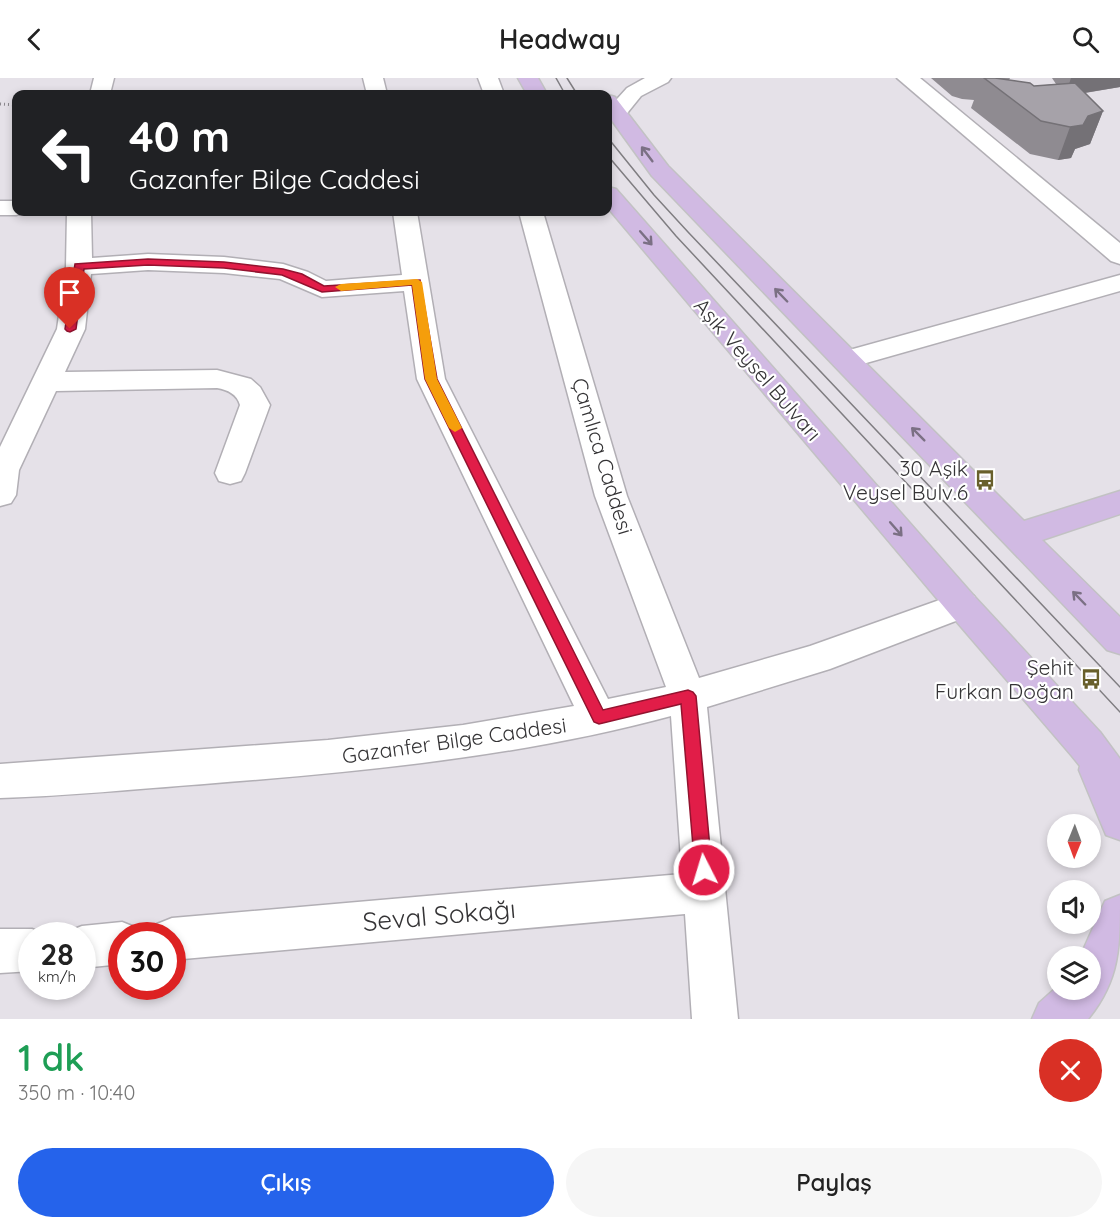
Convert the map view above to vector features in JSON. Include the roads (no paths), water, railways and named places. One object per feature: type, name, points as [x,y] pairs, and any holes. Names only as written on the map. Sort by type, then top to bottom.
[{"type":"main road","points":[[612,106],[660,171],[1120,640]]},
{"type":"main road","name":"Aşık Veysel Bulvarı","points":[[612,199],[1086,744],[1120,789]]},
{"type":"main road","points":[[1018,535],[1120,502]]},
{"type":"main road","points":[[1086,744],[1120,822]]},
{"type":"main road","points":[[1101,960],[1120,916]]},
{"type":"main road","points":[[1055,1019],[1075,1000]]},
{"type":"street","points":[[612,97],[634,92],[661,78]]},
{"type":"street","points":[[907,78],[1120,256]]},
{"type":"street","points":[[1,478],[70,329],[79,267],[79,216]]},
{"type":"street","points":[[406,216],[431,379],[599,718]]},
{"type":"street","name":"Çamlıca Caddesi","points":[[532,216],[611,496],[688,696],[715,1019]]},
{"type":"street","points":[[79,267],[148,262],[224,265],[283,272],[299,277],[322,289],[417,282]]},
{"type":"street","points":[[845,360],[1120,283]]},
{"type":"street","points":[[45,382],[217,379],[240,385],[253,398],[255,405],[230,473]]},
{"type":"street","name":"Gazanfer Bilge Caddesi","points":[[0,781],[364,755],[458,743],[599,718],[688,696],[816,659],[962,604]]},
{"type":"street","name":"Seval Sokağı","points":[[186,938],[706,892]]},
{"type":"street","points":[[0,951],[18,950]]},
{"type":"tram line","points":[[556,78],[563,90]]},
{"type":"tram line","points":[[567,78],[574,90]]},
{"type":"tram line","points":[[612,143],[654,195],[688,232],[1120,687]]},
{"type":"tram line","points":[[612,161],[676,236],[1120,712]]},
{"type":"place","name":"30 Aşik Veysel Bulv.6","points":[[985,480]]},
{"type":"place","name":"Şehit Furkan Doğan","points":[[1091,679]]}]
